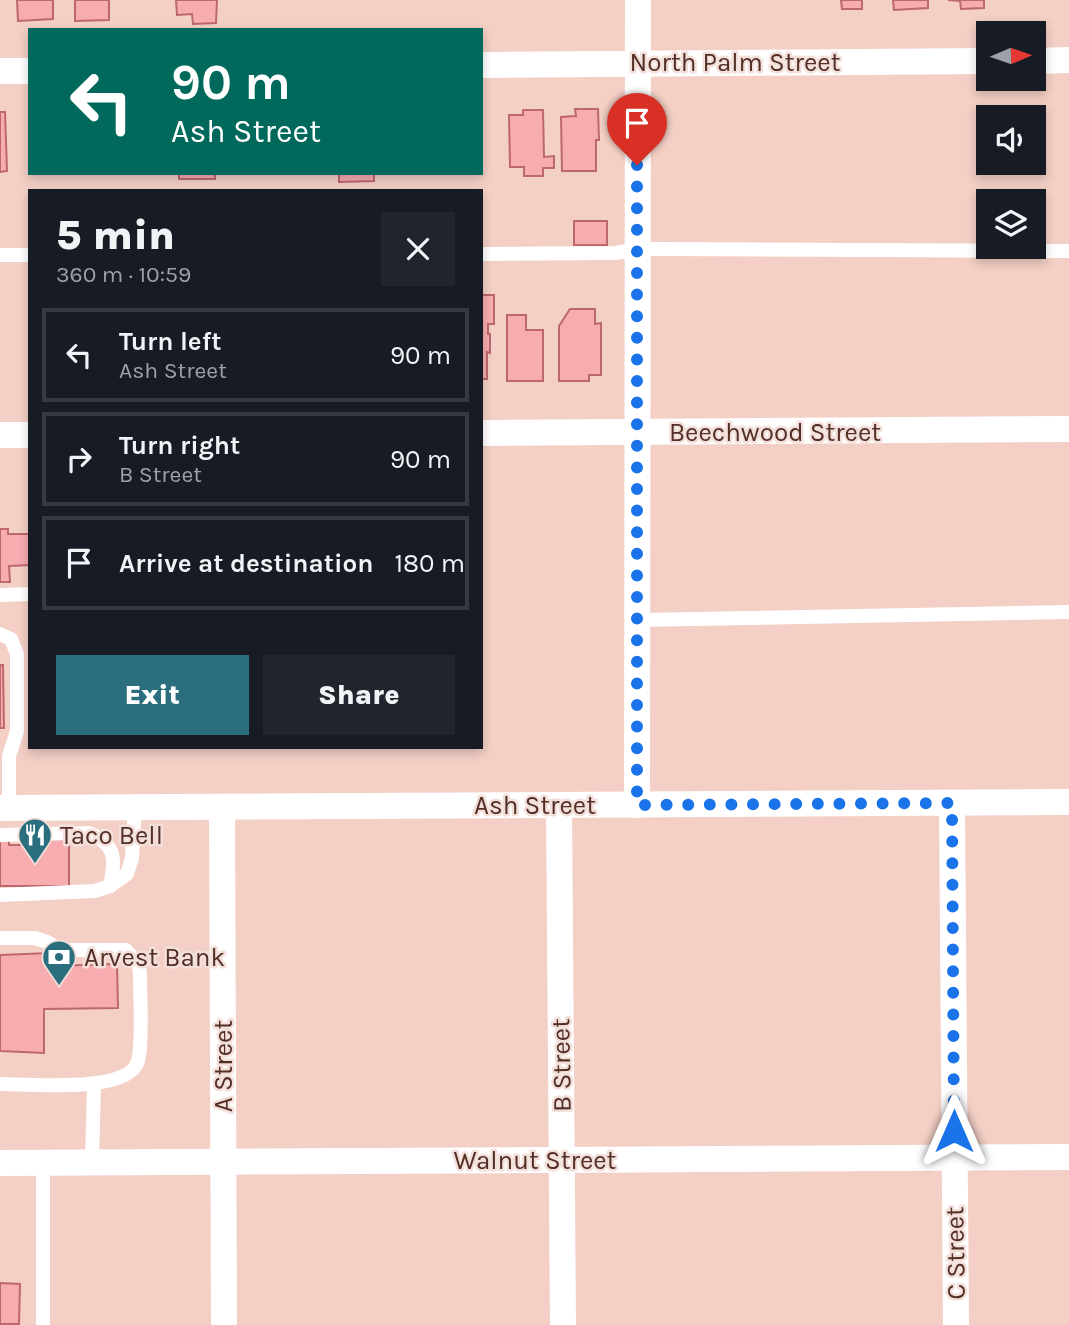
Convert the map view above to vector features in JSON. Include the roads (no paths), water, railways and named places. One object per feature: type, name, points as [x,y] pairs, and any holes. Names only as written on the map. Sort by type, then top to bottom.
[{"type":"street","points":[[637,805],[638,0]]},
{"type":"street","points":[[1046,61],[1069,60]]},
{"type":"street","name":"North Palm Street","points":[[483,65],[976,61]]},
{"type":"street","points":[[0,71],[28,71]]},
{"type":"street","name":"Beechwood Street","points":[[483,433],[1069,429]]},
{"type":"street","points":[[0,435],[28,435]]},
{"type":"street","name":"Ash Street","points":[[4,808],[1069,802]]},
{"type":"street","name":"C Street","points":[[952,803],[956,1325]]},
{"type":"street","name":"B Street","points":[[559,805],[563,1325]]},
{"type":"street","name":"A Street","points":[[222,807],[224,1325]]},
{"type":"street","name":"Walnut Street","points":[[0,1163],[1069,1157]]},
{"type":"lane","points":[[483,254],[616,253],[637,249],[1069,251]]},
{"type":"lane","points":[[0,255],[28,255]]},
{"type":"lane","points":[[0,595],[28,594]]},
{"type":"lane","points":[[637,620],[1069,612]]},
{"type":"lane","points":[[0,634],[11,639],[16,653],[17,731],[9,756],[4,808]]},
{"type":"lane","points":[[0,895],[95,891],[110,886],[127,874],[132,858],[135,807]]},
{"type":"lane","points":[[0,835],[89,832],[98,836],[107,843],[112,854],[110,886]]},
{"type":"lane","points":[[0,938],[35,938],[60,950],[127,950],[134,957],[140,974],[139,1059],[130,1073],[94,1085],[0,1084]]},
{"type":"lane","points":[[93,1163],[94,1085]]},
{"type":"lane","points":[[43,1163],[43,1325]]},
{"type":"place","name":"Taco Bell","points":[[35,865]]},
{"type":"place","name":"Arvest Bank","points":[[59,987]]}]
